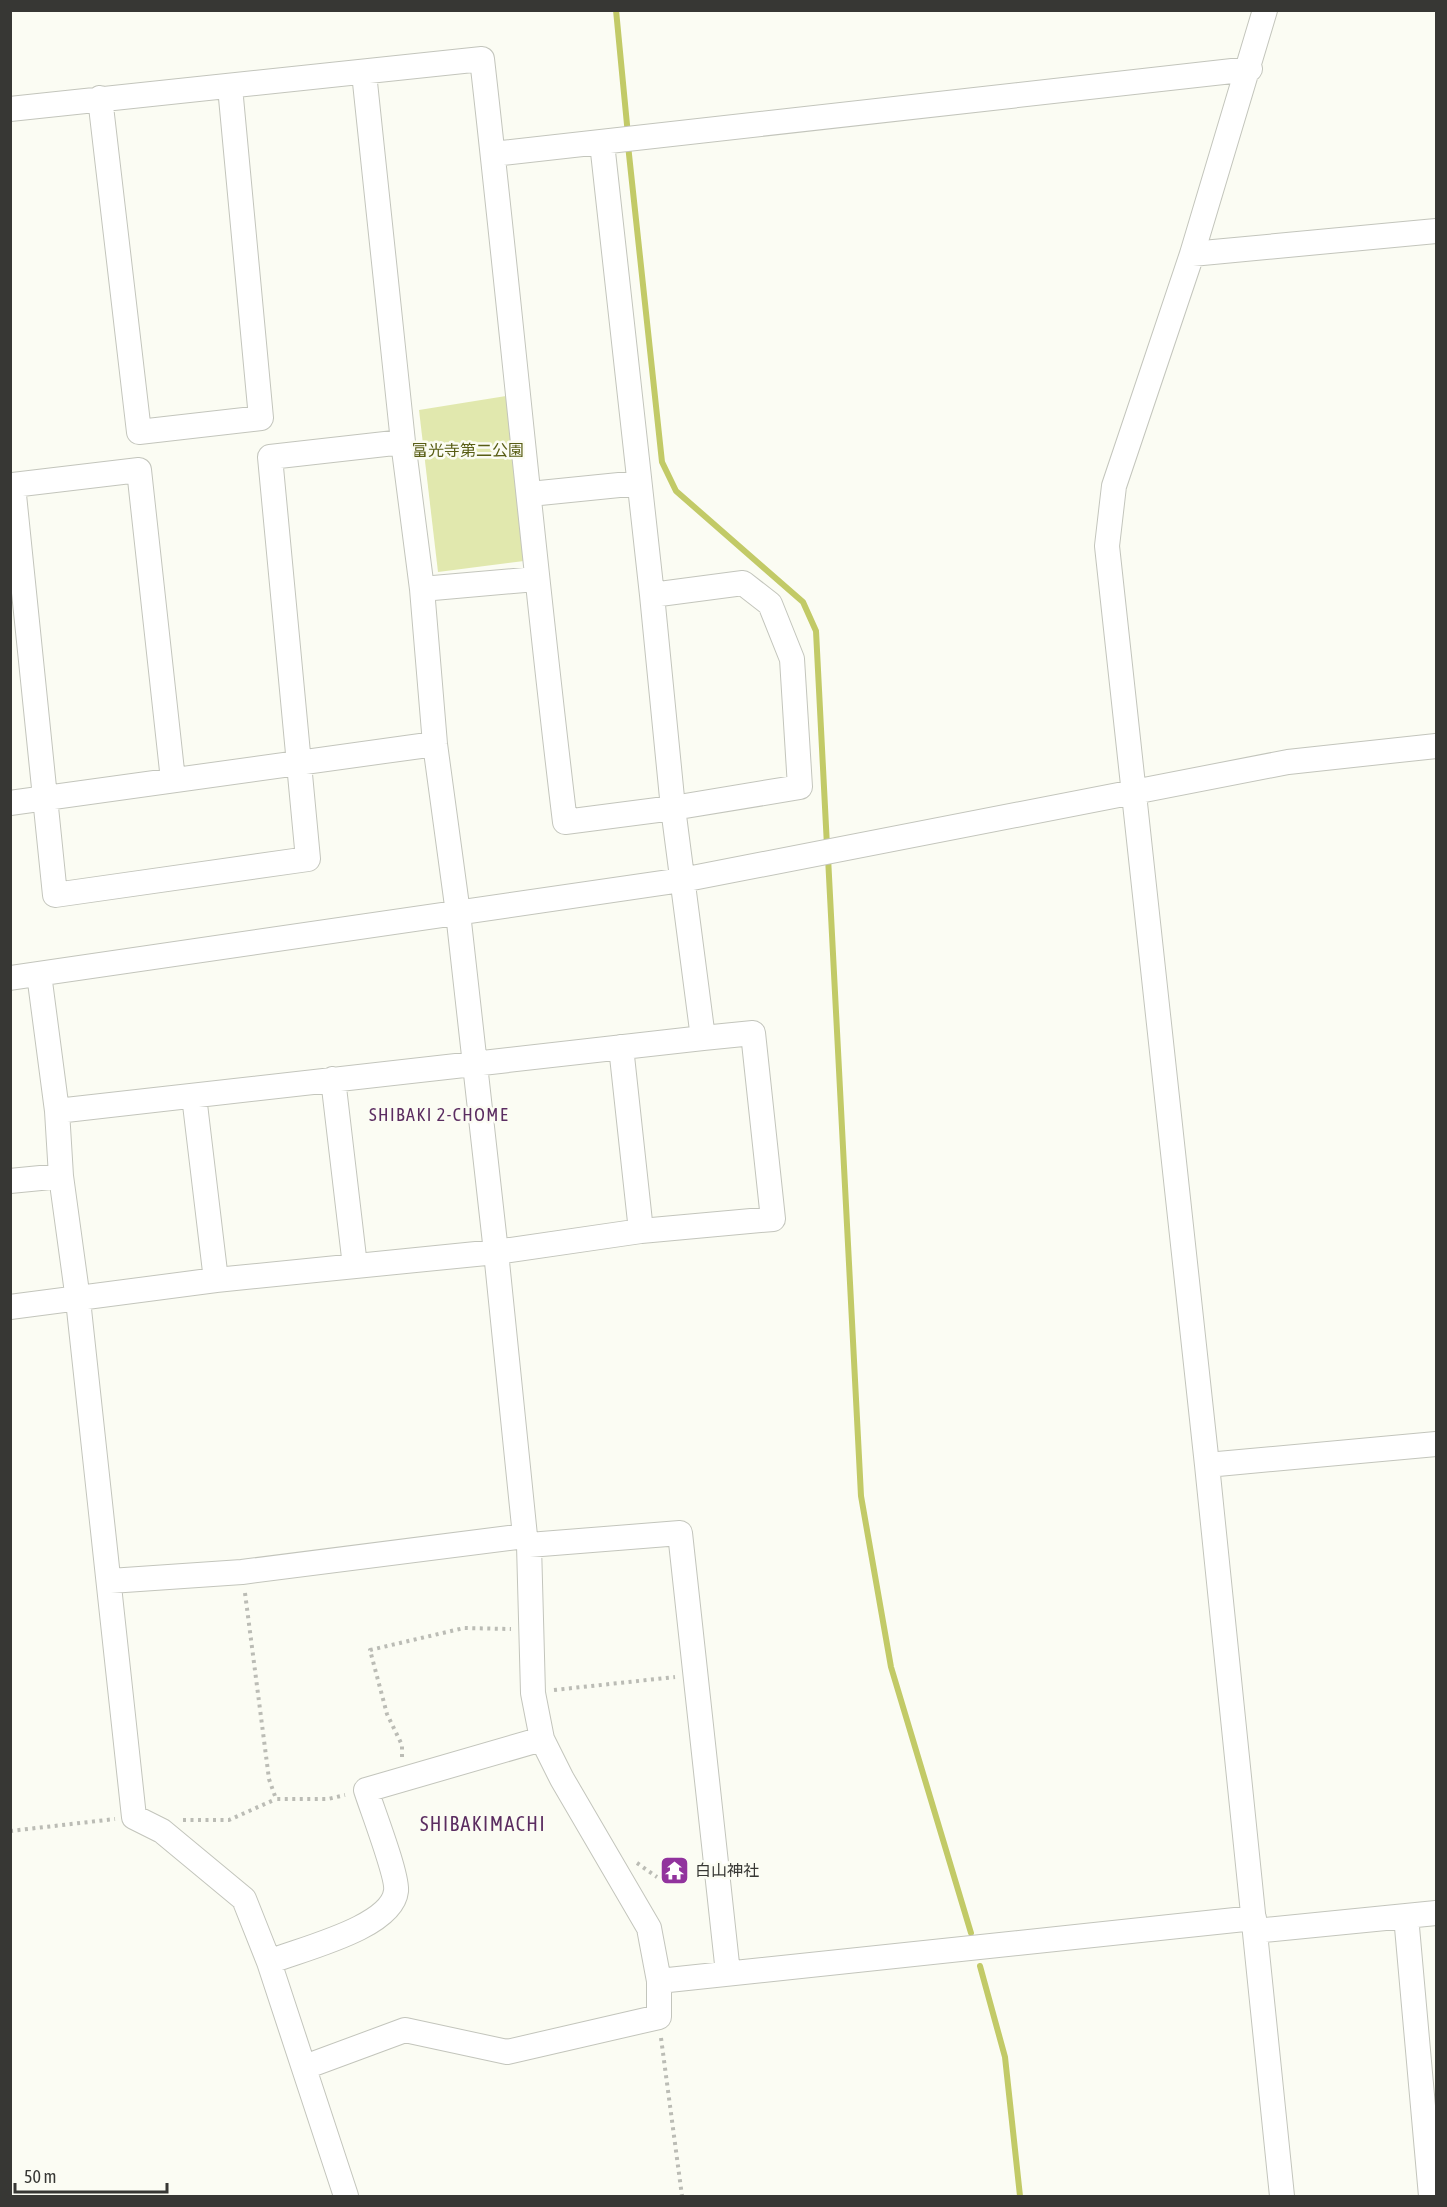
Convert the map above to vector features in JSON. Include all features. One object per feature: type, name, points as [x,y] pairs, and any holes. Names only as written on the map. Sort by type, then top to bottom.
[{"type":"street","points":[[1265,10],[1250,69],[1192,254],[1114,486],[1107,546],[1132,793],[1207,1465],[1282,2196]]},
{"type":"street","points":[[10,110],[100,98],[230,87],[482,59],[530,494],[536,579],[565,822],[673,808],[800,787],[792,659],[770,604],[743,584],[652,595]]},
{"type":"street","points":[[493,154],[1250,69]]},
{"type":"street","points":[[305,2067],[405,2030],[507,2052],[658,2017],[659,1982],[649,1928],[542,1739],[532,1693],[532,1630],[527,1541],[458,913],[435,744],[422,589],[403,442],[364,73]]},
{"type":"street","points":[[100,98],[139,432],[261,418],[230,87]]},
{"type":"street","points":[[606,142],[673,808],[703,1038]]},
{"type":"street","points":[[1192,254],[1437,231]]},
{"type":"street","points":[[173,780],[139,470],[13,485],[55,895],[308,859],[301,762],[270,458],[403,442]]},
{"type":"street","points":[[530,494],[639,483]]},
{"type":"street","points":[[422,589],[536,579]]},
{"type":"street","points":[[10,803],[435,744]]},
{"type":"street","points":[[10,978],[682,880],[1288,762],[1437,746]]},
{"type":"street","points":[[39,974],[57,1111],[61,1176],[78,1299],[110,1581],[134,1817]]},
{"type":"street","points":[[10,1307],[216,1280],[496,1252],[640,1231],[773,1220],[753,1033],[474,1062],[57,1111]]},
{"type":"street","points":[[621,1047],[640,1231]]},
{"type":"street","points":[[333,1079],[355,1266]]},
{"type":"street","points":[[194,1096],[216,1280]]},
{"type":"street","points":[[10,1181],[61,1176]]},
{"type":"street","points":[[1207,1465],[1437,1444]]},
{"type":"street","points":[[110,1581],[242,1572],[527,1541],[680,1533],[728,1973]]},
{"type":"street","points":[[269,1962],[368,1926],[391,1908],[396,1890],[366,1790],[542,1739]]},
{"type":"street","points":[[134,1817],[180,1820]]},
{"type":"street","points":[[134,1817],[162,1831],[244,1899],[269,1962],[346,2196]]},
{"type":"street","points":[[659,1982],[728,1973],[1254,1925],[1437,1913]]},
{"type":"street","points":[[1406,1916],[1431,2196]]},
{"type":"path","points":[[242,1572],[269,1779],[276,1799]]},
{"type":"path","points":[[402,1779],[402,1745],[387,1714],[370,1650],[464,1629],[532,1630]]},
{"type":"path","points":[[532,1693],[695,1675]]},
{"type":"path","points":[[180,1820],[229,1820],[276,1799],[328,1799],[366,1790]]},
{"type":"path","points":[[10,1831],[134,1817]]},
{"type":"path","points":[[658,2017],[682,2196]]},
{"type":"green space","name":"富光寺第二公園","points":[[506,396],[524,561],[438,572],[419,410]]},
{"type":"waterway","points":[[616,10],[628,135]]},
{"type":"waterway","points":[[628,145],[662,462],[676,491],[803,602],[816,631],[827,846]]},
{"type":"waterway","points":[[828,857],[861,1496],[891,1667],[971,1933]]},
{"type":"waterway","points":[[980,1966],[1005,2057],[1020,2196]]},
{"type":"place","name":"白山神社","points":[[674,1870]]},
{"type":"district","name":"SHIBAKI 2-CHOME","points":[[439,1114]]},
{"type":"district","name":"SHIBAKIMACHI","points":[[483,1823]]}]
